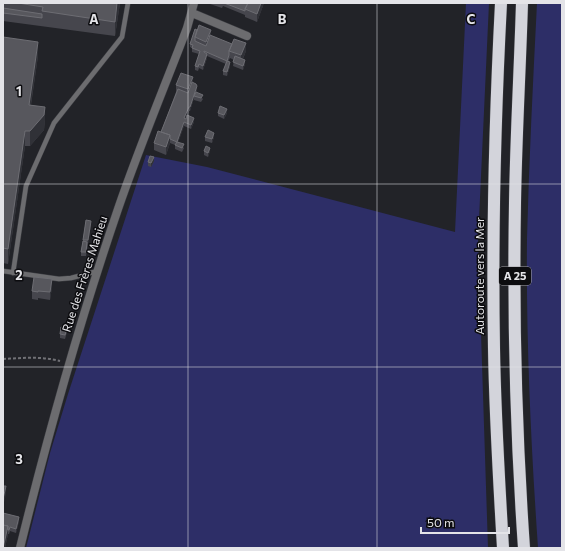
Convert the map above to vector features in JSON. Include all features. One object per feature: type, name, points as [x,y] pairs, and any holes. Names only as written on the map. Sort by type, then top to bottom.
[{"type":"highway","name":"Autoroute vers la Mer","points":[[501,3],[495,165],[494,314],[496,416],[503,548]]},
{"type":"highway","name":"A 25","points":[[522,3],[516,147],[514,289],[516,402],[524,548]]},
{"type":"street","name":"Rue des Frères Mahieu","points":[[20,548],[69,363],[98,270],[123,195],[192,13],[194,3]]},
{"type":"street","points":[[192,13],[247,36]]},
{"type":"lane","points":[[13,273],[26,186],[54,123],[122,37],[128,3]]},
{"type":"lane","points":[[3,271],[59,279],[71,278],[98,270]]},
{"type":"path","points":[[3,359],[37,358],[53,359],[69,363]]},
{"type":"shaded area","points":[[466,3],[489,3],[478,241],[488,548],[26,548],[50,453],[68,394],[146,155],[207,167],[455,232]]},
{"type":"shaded area","points":[[537,3],[562,3],[562,548],[538,548],[531,432],[527,316],[527,239]]},
{"type":"building","points":[[18,3],[117,3],[115,22],[42,11],[43,7]]},
{"type":"building","points":[[224,3],[248,3],[245,11]]},
{"type":"building","points":[[248,3],[261,3],[257,14],[245,9]]},
{"type":"building","points":[[3,8],[42,14],[42,18],[3,13]]},
{"type":"building","points":[[199,25],[211,30],[206,42],[195,37]]},
{"type":"building","points":[[195,29],[197,30],[195,41],[206,46],[210,35],[232,44],[227,61],[204,51],[207,54],[203,66],[199,64],[198,67],[195,66],[200,51],[192,48],[193,45],[190,44]]},
{"type":"building","points":[[3,37],[38,42],[29,105],[45,107],[44,115],[30,131],[25,131],[8,249],[3,248]]},
{"type":"building","points":[[234,39],[246,43],[241,55],[229,51]]},
{"type":"building","points":[[235,56],[245,60],[243,66],[233,62]]},
{"type":"building","points":[[227,61],[230,62],[227,72],[223,71]]},
{"type":"building","points":[[181,73],[193,77],[188,89],[176,85]]},
{"type":"building","points":[[192,82],[197,86],[190,107],[184,118],[186,119],[187,115],[194,118],[191,125],[184,122],[177,142],[170,139],[170,135],[161,132],[178,89],[188,93]]},
{"type":"building","points":[[196,92],[203,95],[201,98],[194,96]]},
{"type":"building","points":[[220,106],[227,109],[224,115],[218,113]]},
{"type":"building","points":[[208,130],[214,133],[212,139],[205,137]]},
{"type":"building","points":[[158,131],[170,135],[166,147],[154,143]]},
{"type":"building","points":[[177,142],[184,144],[182,148],[175,145]]},
{"type":"building","points":[[206,146],[210,148],[208,153],[204,151]]},
{"type":"building","points":[[150,156],[154,157],[151,163],[148,162]]},
{"type":"building","points":[[86,220],[91,221],[88,240],[83,240]]},
{"type":"building","points":[[83,241],[87,242],[86,252],[81,252]]},
{"type":"building","points":[[34,277],[52,279],[50,292],[32,291]]},
{"type":"building","points":[[61,327],[67,328],[65,335],[60,334]]},
{"type":"building","points":[[3,486],[6,486],[3,499]]},
{"type":"building","points":[[3,513],[19,517],[16,529],[10,527],[8,530],[8,526],[3,525]]},
{"type":"building","points":[[3,525],[8,526],[3,548]]}]
